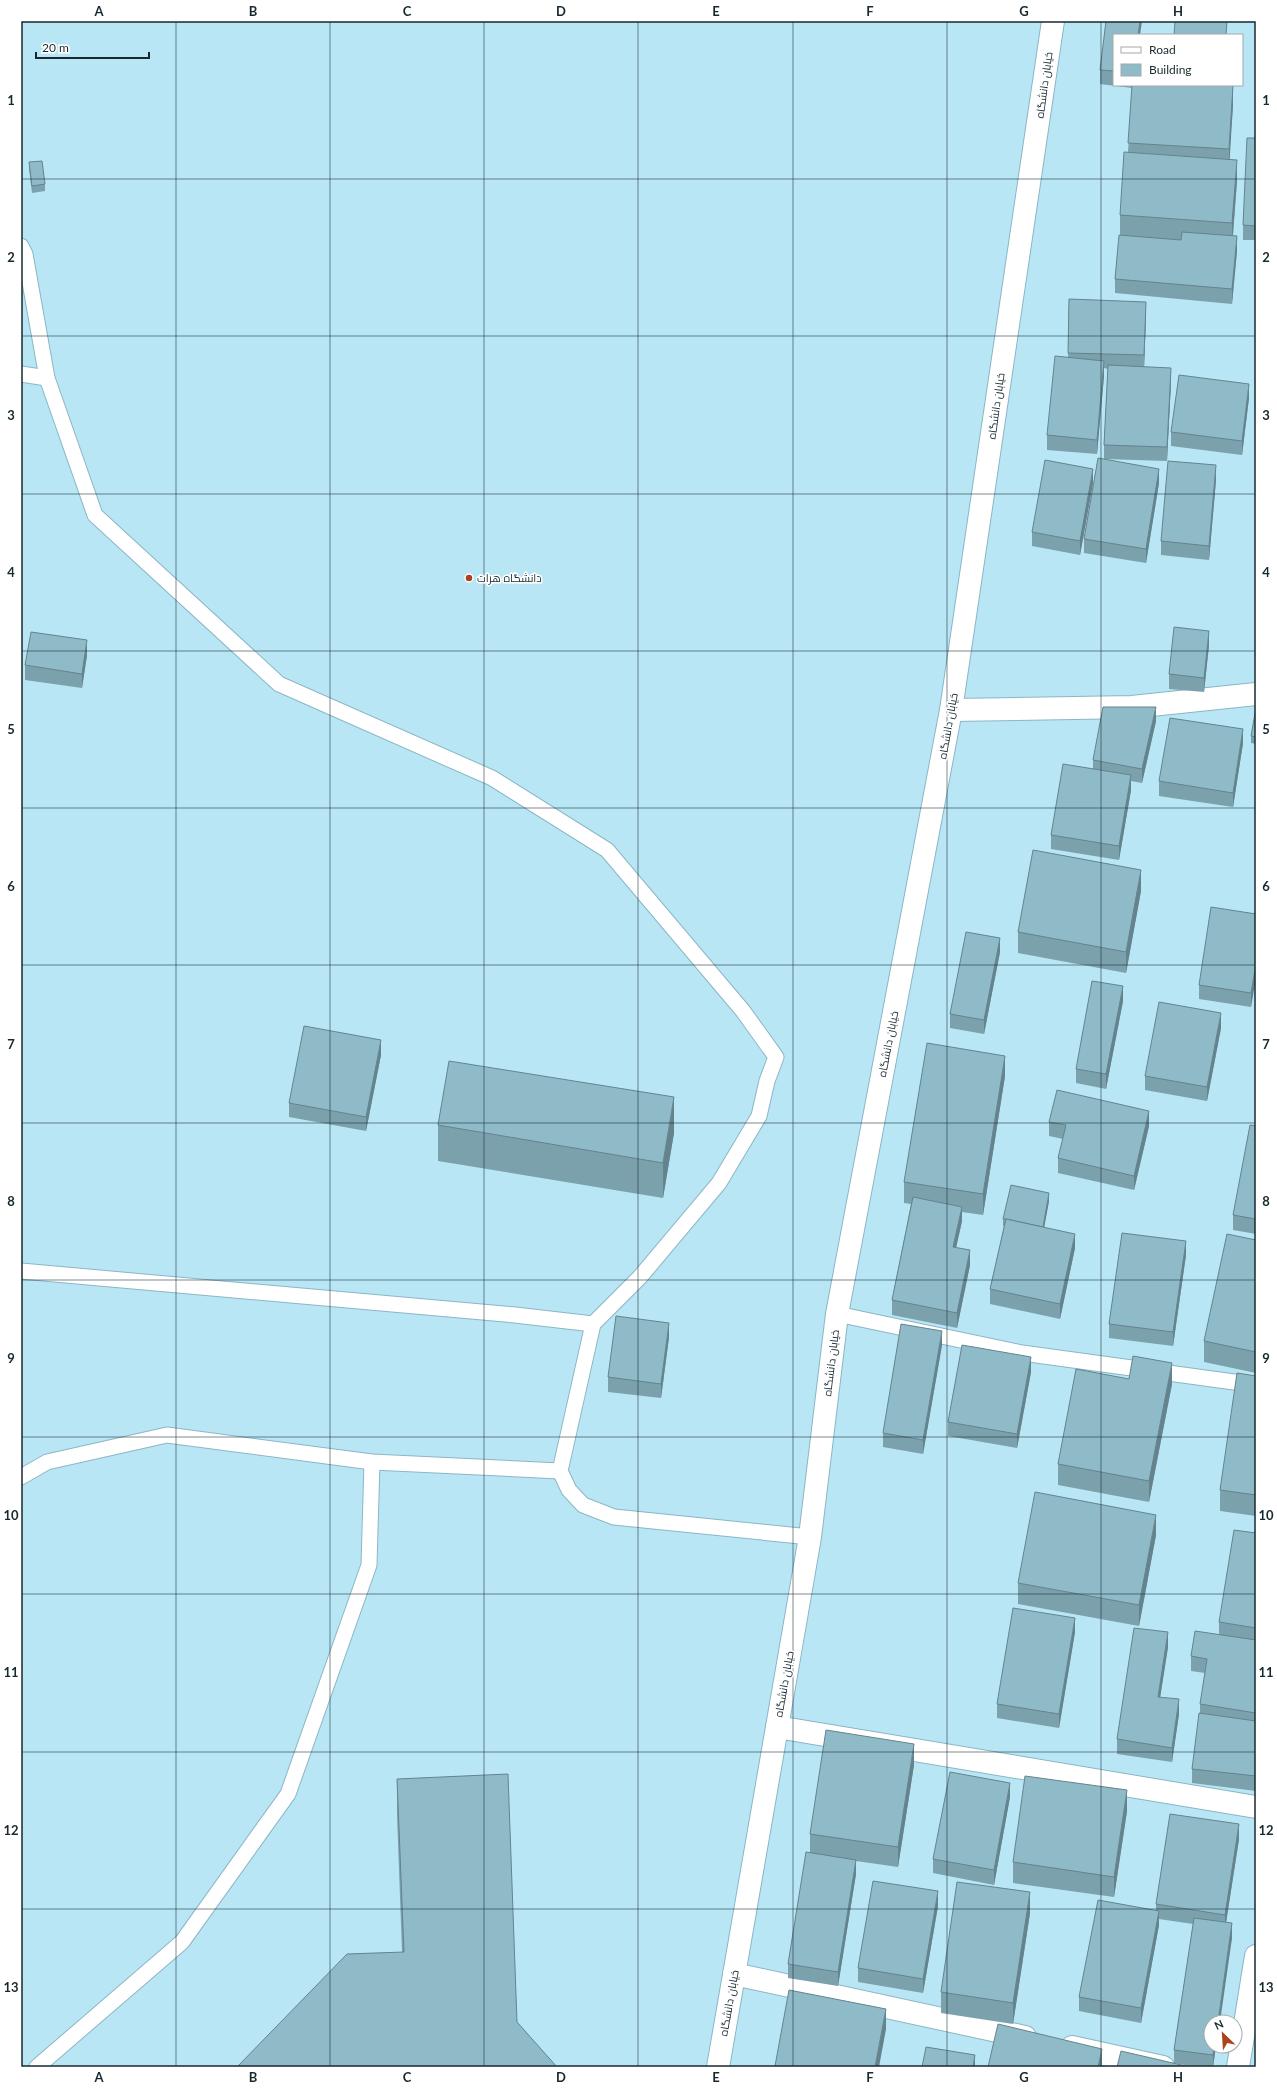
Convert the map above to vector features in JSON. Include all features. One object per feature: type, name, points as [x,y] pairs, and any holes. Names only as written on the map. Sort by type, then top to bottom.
[{"type":"street","name":"خیابان دانشگاه","points":[[718,2067],[810,1536],[837,1314],[951,710],[1053,21]]},
{"type":"street","points":[[951,710],[1132,706],[1256,694]]},
{"type":"street","points":[[777,1727],[1256,1807]]},
{"type":"street","points":[[1238,2067],[1256,1956]]},
{"type":"street","points":[[734,1974],[1163,2067]]},
{"type":"lane","points":[[21,246],[25,254],[46,378],[95,515],[279,684],[492,778],[607,850],[743,1011],[776,1057],[767,1081],[759,1116],[720,1183],[640,1277],[593,1324],[560,1471],[569,1490],[583,1504],[614,1517],[810,1536]]},
{"type":"lane","points":[[21,374],[46,378]]},
{"type":"lane","points":[[21,1271],[515,1315],[593,1324]]},
{"type":"lane","points":[[837,1314],[1022,1353],[1256,1385]]},
{"type":"lane","points":[[21,1476],[47,1462],[167,1435],[372,1462],[560,1471]]},
{"type":"lane","points":[[37,2067],[182,1942],[288,1794],[369,1565],[372,1462]]},
{"type":"building","points":[[1106,21],[1140,21],[1138,34],[1113,34],[1113,71],[1100,70]]},
{"type":"building","points":[[1175,21],[1227,21],[1226,34],[1174,34]]},
{"type":"building","points":[[1132,86],[1233,86],[1229,149],[1128,143]]},
{"type":"building","points":[[1247,138],[1256,138],[1256,226],[1243,225]]},
{"type":"building","points":[[1124,152],[1237,160],[1232,223],[1120,215]]},
{"type":"building","points":[[42,161],[45,184],[32,186],[29,162]]},
{"type":"building","points":[[1182,232],[1237,236],[1232,289],[1115,279],[1119,235],[1181,240]]},
{"type":"building","points":[[1069,299],[1146,302],[1144,355],[1068,353]]},
{"type":"building","points":[[1055,356],[1104,361],[1097,440],[1047,435]]},
{"type":"building","points":[[1108,365],[1171,368],[1167,447],[1104,445]]},
{"type":"building","points":[[1179,375],[1249,384],[1242,441],[1171,432]]},
{"type":"building","points":[[1098,458],[1159,469],[1146,549],[1084,539]]},
{"type":"building","points":[[1045,460],[1093,469],[1080,541],[1032,532]]},
{"type":"building","points":[[1168,461],[1216,465],[1209,546],[1161,541]]},
{"type":"building","points":[[1174,627],[1209,631],[1204,678],[1169,674]]},
{"type":"building","points":[[31,632],[87,640],[82,674],[25,665]]},
{"type":"building","points":[[1103,707],[1156,707],[1142,769],[1093,760]]},
{"type":"building","points":[[1256,708],[1256,737],[1251,736]]},
{"type":"building","points":[[1170,718],[1243,729],[1233,793],[1159,781]]},
{"type":"building","points":[[1063,764],[1131,775],[1119,846],[1051,835]]},
{"type":"building","points":[[1033,850],[1141,870],[1126,952],[1018,932]]},
{"type":"building","points":[[1211,907],[1256,914],[1256,964],[1251,993],[1199,985]]},
{"type":"building","points":[[966,932],[1000,938],[984,1020],[950,1014]]},
{"type":"building","points":[[1092,981],[1123,986],[1106,1074],[1076,1069]]},
{"type":"building","points":[[1159,1002],[1221,1013],[1207,1087],[1145,1076]]},
{"type":"building","points":[[304,1026],[381,1040],[366,1117],[289,1103]]},
{"type":"building","points":[[927,1043],[1005,1056],[983,1194],[904,1182]]},
{"type":"building","points":[[449,1061],[674,1097],[663,1163],[438,1125]]},
{"type":"building","points":[[1057,1090],[1149,1111],[1134,1176],[1058,1158],[1066,1125],[1049,1122]]},
{"type":"building","points":[[1250,1125],[1256,1126],[1256,1219],[1233,1215]]},
{"type":"building","points":[[1011,1185],[1049,1193],[1043,1227],[1003,1219]]},
{"type":"building","points":[[913,1197],[962,1207],[953,1247],[970,1250],[957,1313],[892,1300]]},
{"type":"building","points":[[1006,1219],[1075,1234],[1060,1304],[990,1289]]},
{"type":"building","points":[[1122,1233],[1186,1241],[1173,1332],[1109,1324]]},
{"type":"building","points":[[1227,1234],[1256,1240],[1256,1352],[1204,1341]]},
{"type":"building","points":[[616,1316],[669,1323],[661,1384],[608,1377]]},
{"type":"building","points":[[901,1324],[942,1331],[923,1440],[883,1433]]},
{"type":"building","points":[[962,1345],[1031,1357],[1017,1434],[948,1422]]},
{"type":"building","points":[[1133,1356],[1172,1363],[1149,1481],[1058,1464],[1076,1369],[1129,1379]]},
{"type":"building","points":[[1237,1373],[1256,1376],[1256,1495],[1220,1490]]},
{"type":"building","points":[[1035,1492],[1156,1515],[1139,1605],[1018,1583]]},
{"type":"building","points":[[1234,1530],[1256,1533],[1256,1628],[1219,1622]]},
{"type":"building","points":[[1013,1608],[1075,1618],[1059,1714],[997,1704]]},
{"type":"building","points":[[1134,1628],[1168,1632],[1158,1697],[1179,1699],[1172,1748],[1117,1739]]},
{"type":"building","points":[[1195,1631],[1256,1640],[1256,1713],[1200,1704],[1207,1659],[1191,1656]]},
{"type":"building","points":[[1199,1713],[1256,1721],[1256,1776],[1192,1769]]},
{"type":"building","points":[[826,1730],[914,1744],[898,1847],[810,1834]]},
{"type":"building","points":[[950,1772],[1010,1783],[994,1870],[933,1859]]},
{"type":"building","points":[[508,1774],[517,2022],[557,2067],[237,2067],[347,1954],[404,1952],[397,1779]]},
{"type":"building","points":[[1025,1776],[1127,1790],[1114,1877],[1013,1862]]},
{"type":"building","points":[[1170,1814],[1239,1824],[1225,1915],[1156,1904]]},
{"type":"building","points":[[806,1852],[856,1860],[838,1972],[788,1964]]},
{"type":"building","points":[[873,1881],[938,1891],[923,1979],[858,1968]]},
{"type":"building","points":[[957,1882],[1030,1892],[1013,2003],[941,1992]]},
{"type":"building","points":[[1098,1900],[1159,1911],[1141,2008],[1079,1997]]},
{"type":"building","points":[[1194,1918],[1232,1923],[1219,2014],[1203,2014],[1203,2054],[1174,2050]]},
{"type":"building","points":[[789,1990],[886,2009],[875,2067],[775,2066]]},
{"type":"building","points":[[998,2024],[1102,2049],[1098,2067],[988,2067]]},
{"type":"building","points":[[926,2047],[975,2055],[973,2067],[922,2067]]},
{"type":"building","points":[[1121,2051],[1190,2067],[1117,2067]]},
{"type":"place","name":"دانشگاه هرات","points":[[469,578]]}]
